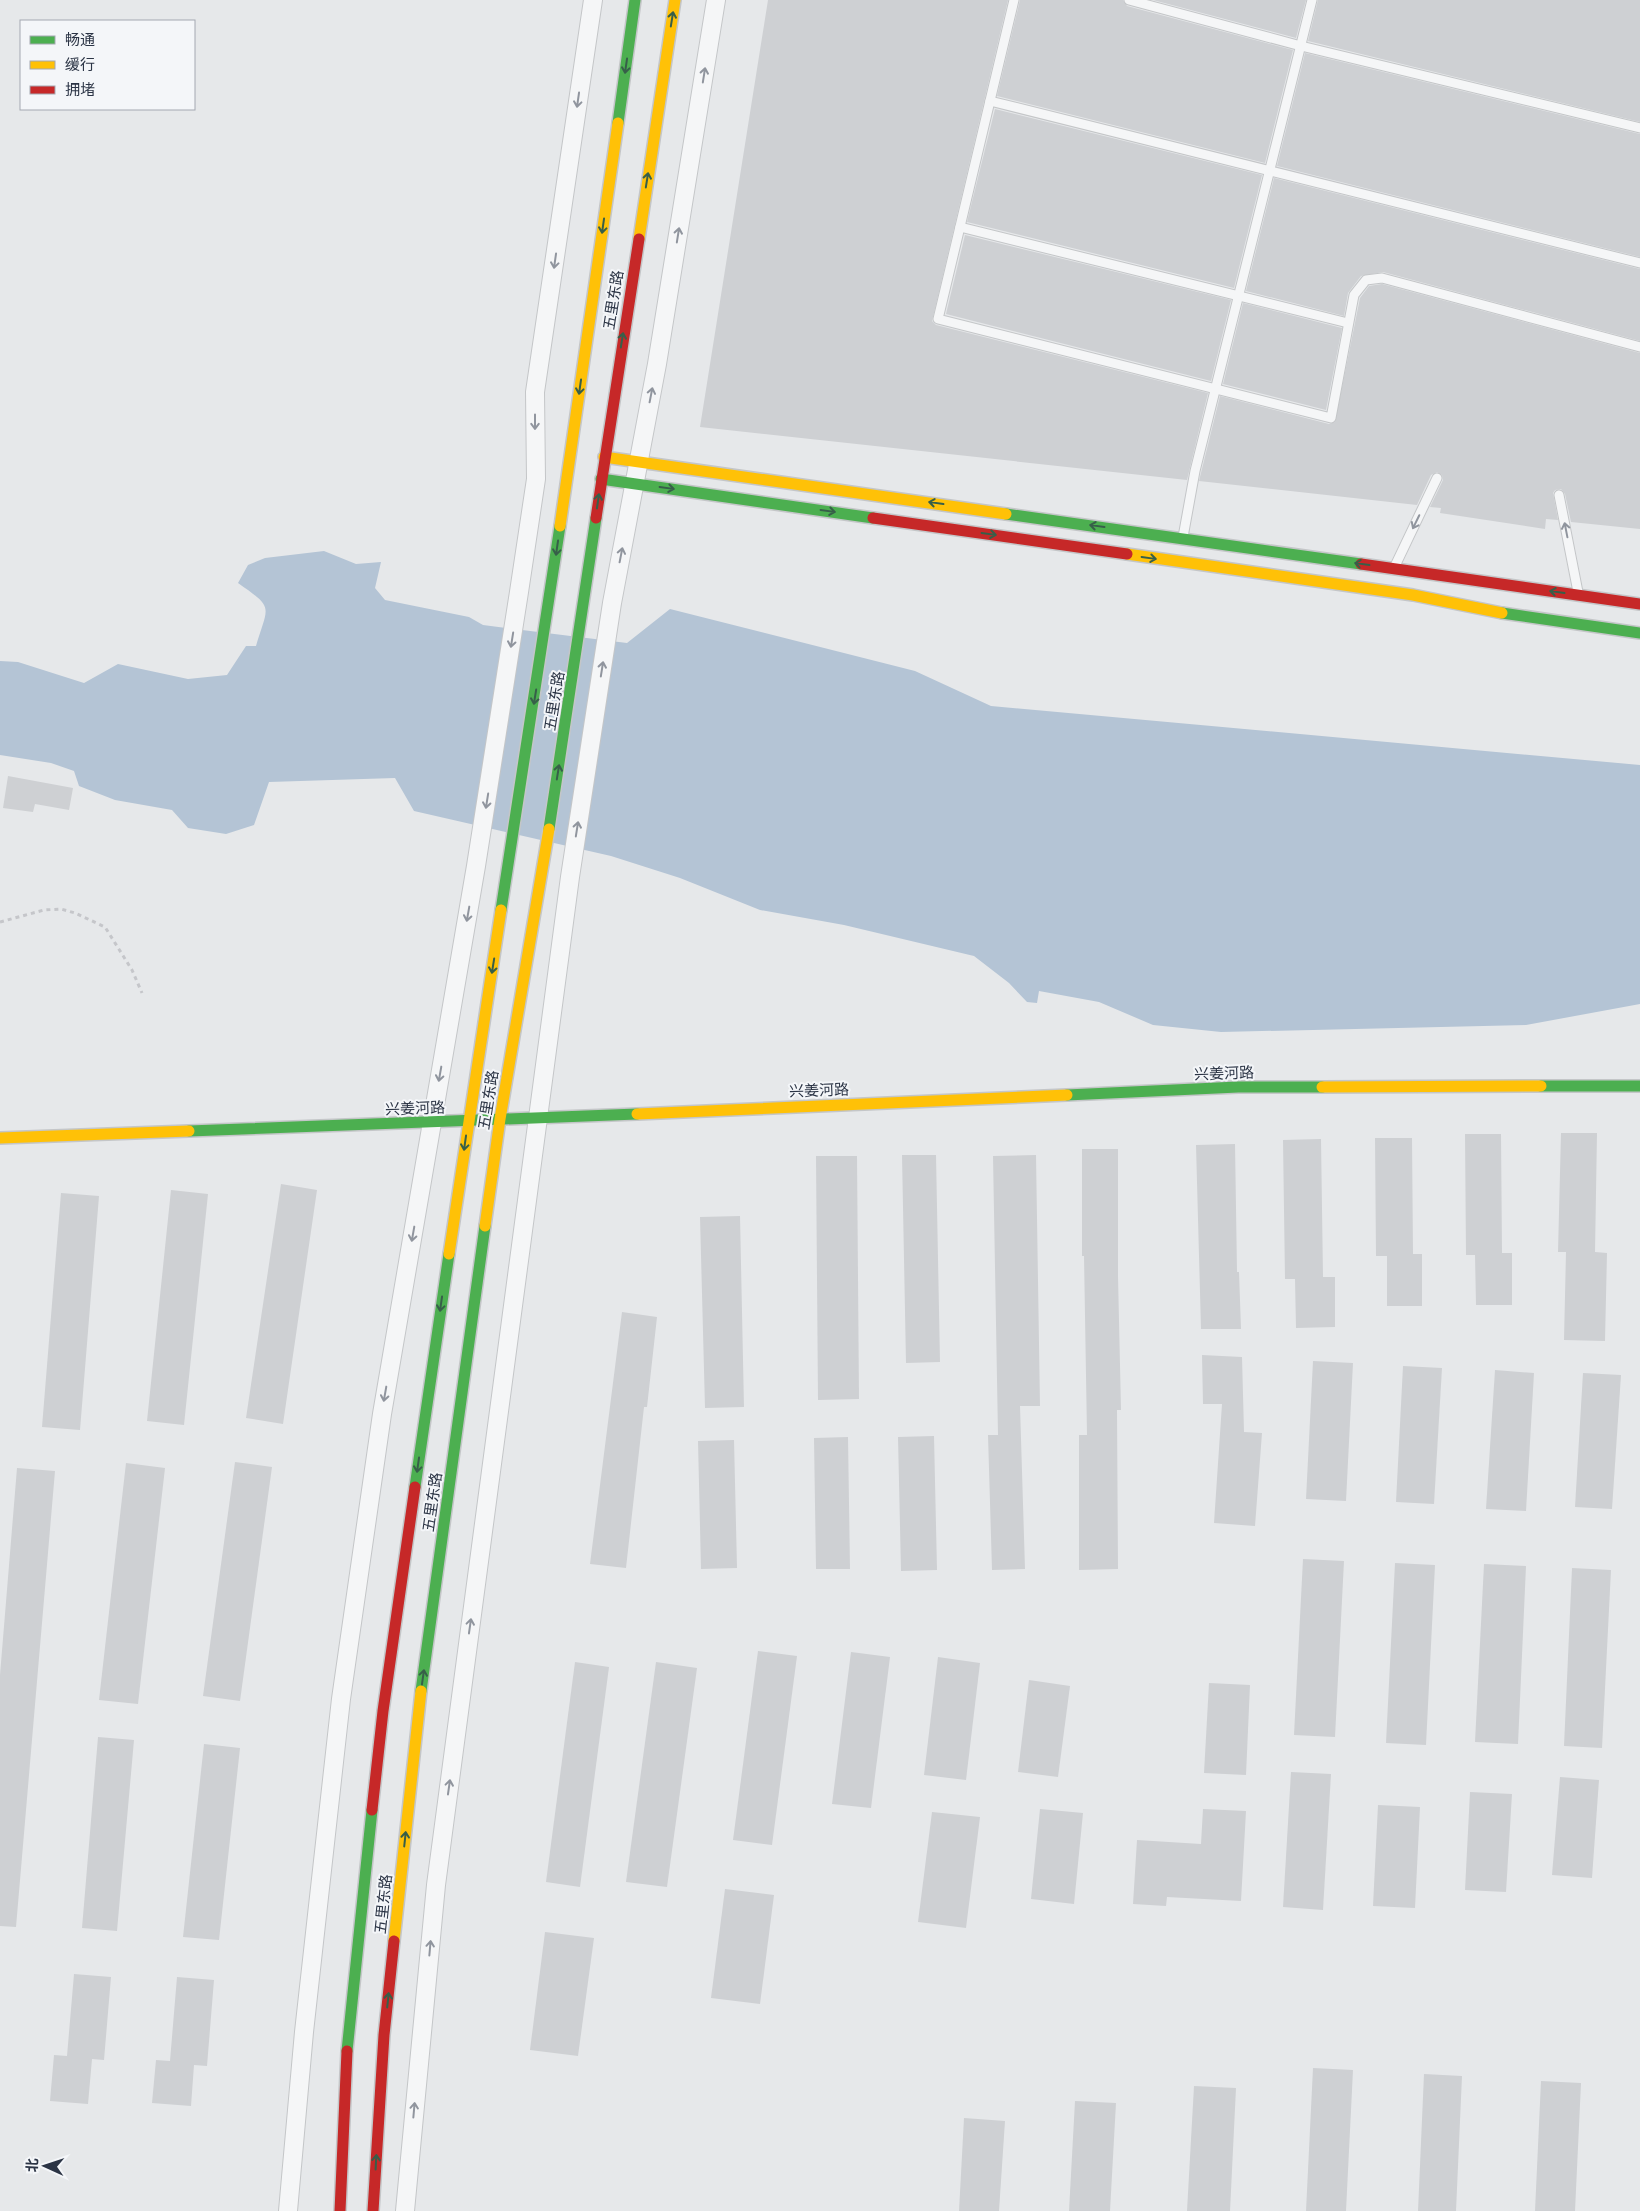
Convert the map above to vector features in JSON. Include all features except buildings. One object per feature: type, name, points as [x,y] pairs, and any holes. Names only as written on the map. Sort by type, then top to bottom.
[{"type":"main road","name":"五里东路","points":[[340,2211],[348,2034],[383,1711],[468,1121],[550,596],[635,0]]},
{"type":"main road","name":"五里东路","points":[[374,2211],[384,2035],[418,1716],[500,1119],[542,872],[674,0]]},
{"type":"main road","points":[[604,457],[1180,550],[1412,595],[1478,610],[1640,633]]},
{"type":"main road","points":[[601,479],[1180,550],[1394,568],[1640,604]]},
{"type":"main road","name":"兴姜河路","points":[[0,1138],[468,1121],[1238,1087],[1640,1086]]},
{"type":"street","points":[[288,2211],[305,2022],[341,1699],[382,1414],[476,866],[536,479],[535,392],[593,0]]},
{"type":"street","points":[[405,2211],[436,1885],[570,877],[612,603],[657,364],[716,0]]},
{"type":"lane","points":[[1014,0],[938,319],[1331,418],[1354,295],[1366,280],[1382,278],[1640,347]]},
{"type":"lane","points":[[1129,0],[1301,46],[1640,128]]},
{"type":"lane","points":[[1180,550],[1195,471],[1312,0]]},
{"type":"lane","points":[[990,101],[1640,263]]},
{"type":"lane","points":[[960,227],[1348,323]]},
{"type":"lane","points":[[1394,568],[1437,478]]},
{"type":"lane","points":[[1559,496],[1578,595]]},
{"type":"path","points":[[0,922],[44,910],[62,909],[75,912],[105,926],[132,970],[142,993]]},
{"type":"water","points":[[324,551],[356,564],[381,562],[375,588],[385,600],[469,617],[483,625],[627,643],[670,609],[915,671],[991,706],[1640,765],[1640,1004],[1526,1025],[1221,1032],[1153,1025],[1099,1002],[1039,991],[1037,1003],[1027,1002],[1009,983],[974,956],[844,925],[760,910],[680,878],[611,856],[414,811],[395,778],[269,782],[254,825],[226,834],[188,828],[172,810],[115,800],[79,786],[74,771],[51,763],[0,755],[0,661],[18,662],[84,683],[118,664],[188,679],[227,675],[246,646],[256,646],[265,615],[263,604],[258,598],[238,583],[248,565],[265,558]]},
{"type":"traffic: fast","points":[[618,123],[635,0]]},
{"type":"traffic: fast","points":[[601,479],[873,518]]},
{"type":"traffic: fast","points":[[1006,514],[1361,564]]},
{"type":"traffic: fast","points":[[549,829],[596,518]]},
{"type":"traffic: fast","points":[[501,910],[560,526]]},
{"type":"traffic: fast","points":[[1502,613],[1640,633]]},
{"type":"traffic: fast","points":[[1541,1086],[1640,1086]]},
{"type":"traffic: fast","points":[[1067,1095],[1238,1087],[1322,1087]]},
{"type":"traffic: fast","points":[[189,1131],[637,1114]]},
{"type":"traffic: fast","points":[[421,1691],[485,1226]]},
{"type":"traffic: fast","points":[[415,1487],[449,1254]]},
{"type":"traffic: fast","points":[[347,2051],[372,1810]]},
{"type":"traffic: slow","points":[[639,239],[675,0]]},
{"type":"traffic: slow","points":[[560,526],[618,123]]},
{"type":"traffic: slow","points":[[604,457],[1006,514]]},
{"type":"traffic: slow","points":[[1127,554],[1413,595],[1502,613]]},
{"type":"traffic: slow","points":[[485,1226],[500,1119],[549,829]]},
{"type":"traffic: slow","points":[[449,1254],[501,910]]},
{"type":"traffic: slow","points":[[1322,1087],[1541,1086]]},
{"type":"traffic: slow","points":[[637,1114],[1067,1095]]},
{"type":"traffic: slow","points":[[0,1138],[189,1131]]},
{"type":"traffic: slow","points":[[394,1941],[421,1691]]},
{"type":"traffic: jam","points":[[596,518],[639,239]]},
{"type":"traffic: jam","points":[[873,518],[1127,554]]},
{"type":"traffic: jam","points":[[1361,564],[1640,604]]},
{"type":"traffic: jam","points":[[372,1810],[383,1711],[415,1487]]},
{"type":"traffic: jam","points":[[373,2211],[384,2035],[394,1941]]},
{"type":"traffic: jam","points":[[340,2211],[347,2051]]}]
